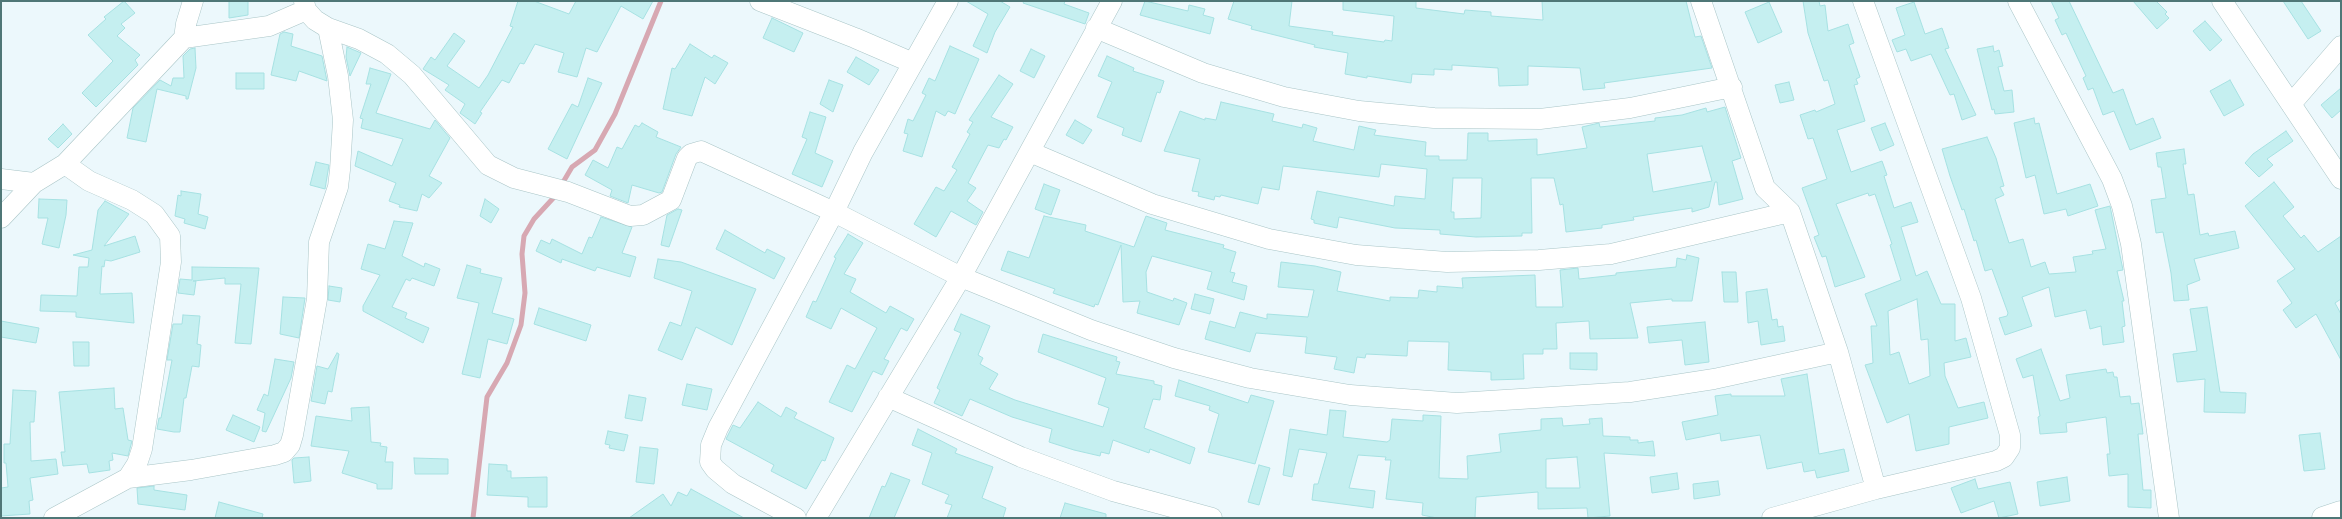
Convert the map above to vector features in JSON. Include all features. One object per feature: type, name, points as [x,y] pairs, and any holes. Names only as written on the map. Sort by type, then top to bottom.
[{"type":"street","points":[[1,218],[34,183],[65,164],[184,38],[186,24],[193,1]]},
{"type":"street","points":[[760,1],[781,5],[913,63]]},
{"type":"street","points":[[796,518],[733,484],[715,469],[710,462],[708,454],[718,428],[834,212],[863,152],[948,1]]},
{"type":"street","points":[[816,518],[961,277],[1112,1]]},
{"type":"street","points":[[1701,1],[1732,87],[1765,188],[1790,212],[1838,352],[1876,489]]},
{"type":"street","points":[[1772,518],[1876,489],[1996,461],[2004,457],[2010,448],[2010,435],[1971,298],[1863,1]]},
{"type":"street","points":[[2018,1],[2112,179],[2122,206],[2131,244],[2169,518]]},
{"type":"street","points":[[2222,1],[2341,179]]},
{"type":"street","points":[[184,38],[269,26],[305,5],[315,20],[328,28],[359,39],[387,54],[412,75],[488,165],[514,178],[568,192],[630,216],[643,215],[671,200],[688,158],[691,154],[701,151],[834,212],[961,277],[1091,330],[1174,358],[1250,378],[1350,395],[1457,403],[1630,392],[1714,379],[1838,352]]},
{"type":"street","points":[[54,518],[128,478],[191,470],[275,455],[284,452],[290,445],[317,299],[319,242],[338,187],[340,170],[342,120],[338,76],[328,28]]},
{"type":"street","points":[[1096,28],[1203,74],[1284,97],[1359,111],[1426,118],[1540,119],[1630,108],[1732,87]]},
{"type":"street","points":[[2292,104],[2341,46]]},
{"type":"street","points":[[1030,152],[1152,204],[1269,239],[1356,255],[1440,261],[1539,260],[1610,254],[1790,212]]},
{"type":"street","points":[[65,164],[89,181],[132,200],[154,214],[170,236],[171,262],[142,449],[137,464],[128,478]]},
{"type":"street","points":[[1,179],[34,183]]},
{"type":"street","points":[[888,397],[1021,457],[1113,491],[1212,518]]},
{"type":"street","points":[[2323,518],[2341,512]]},
{"type":"building","points":[[124,1],[135,13],[121,24],[125,28],[117,36],[140,55],[135,60],[138,65],[96,107],[82,93],[113,61],[88,35],[106,19],[104,17]]},
{"type":"building","points":[[229,1],[248,1],[248,15],[229,18]]},
{"type":"building","points":[[518,1],[534,1],[569,14],[576,1],[653,1],[643,19],[621,6],[597,52],[586,48],[577,77],[558,72],[564,53],[535,44],[524,64],[520,63],[509,83],[502,80],[480,112],[482,113],[475,124],[460,113],[465,104],[445,90],[449,85],[423,69],[431,57],[435,60],[454,33],[465,41],[447,66],[479,88],[488,75],[513,27],[510,26]]},
{"type":"building","points":[[966,1],[1000,1],[1010,7],[995,32],[987,53],[973,46],[988,14]]},
{"type":"building","points":[[1024,1],[1065,1],[1064,4],[1089,13],[1085,24],[1023,3]]},
{"type":"building","points":[[1145,1],[1188,11],[1189,5],[1205,9],[1203,15],[1214,18],[1210,34],[1140,15]]},
{"type":"building","points":[[1234,1],[1292,1],[1289,26],[1333,32],[1332,35],[1384,42],[1385,40],[1392,41],[1394,16],[1343,10],[1343,1],[1416,1],[1416,8],[1464,14],[1465,10],[1491,12],[1491,16],[1543,20],[1542,1],[1686,1],[1695,37],[1701,36],[1712,68],[1604,83],[1605,88],[1583,90],[1580,68],[1528,66],[1528,85],[1499,86],[1498,68],[1452,65],[1452,70],[1434,69],[1434,75],[1412,74],[1411,83],[1367,76],[1367,78],[1345,74],[1348,53],[1314,47],[1315,45],[1251,29],[1252,26],[1228,19]]},
{"type":"building","points":[[1803,1],[1819,1],[1820,6],[1825,5],[1828,31],[1848,24],[1854,43],[1849,45],[1860,77],[1856,79],[1858,84],[1854,85],[1865,121],[1837,130],[1851,172],[1882,161],[1887,175],[1884,176],[1894,208],[1911,202],[1918,222],[1901,227],[1916,276],[1927,271],[1941,304],[1955,304],[1955,341],[1966,338],[1971,357],[1944,363],[1945,376],[1958,408],[1984,402],[1988,418],[1949,427],[1949,444],[1916,451],[1909,414],[1887,423],[1865,365],[1873,363],[1871,326],[1877,326],[1865,294],[1901,280],[1890,245],[1892,244],[1875,194],[1869,196],[1868,193],[1836,204],[1865,277],[1835,287],[1826,256],[1822,257],[1814,237],[1819,235],[1802,188],[1827,179],[1813,138],[1808,139],[1800,115],[1815,110],[1816,112],[1835,104],[1828,80],[1824,81],[1808,33]],"holes":[[[1917,299],[1921,340],[1928,339],[1930,376],[1909,384],[1899,352],[1890,355],[1888,311]]]},
{"type":"building","points":[[2051,1],[2069,1],[2113,93],[2123,89],[2136,125],[2153,118],[2161,138],[2130,150],[2114,111],[2103,115],[2093,88],[2088,90],[2083,78],[2086,76],[2066,33],[2062,35],[2055,20],[2059,18]]},
{"type":"building","points":[[2133,1],[2156,1],[2167,12],[2165,14],[2169,18],[2157,29]]},
{"type":"building","points":[[2283,1],[2301,1],[2321,31],[2308,39]]},
{"type":"building","points":[[1769,2],[1782,32],[1758,43],[1745,12]]},
{"type":"building","points":[[1914,2],[1925,34],[1942,28],[1949,48],[1945,49],[1976,115],[1962,120],[1954,94],[1950,95],[1931,54],[1911,61],[1906,49],[1897,52],[1892,40],[1905,35],[1896,8]]},
{"type":"building","points":[[772,18],[803,33],[794,52],[763,38]]},
{"type":"building","points":[[2205,21],[2222,40],[2210,51],[2193,31]]},
{"type":"building","points":[[284,32],[293,34],[291,46],[322,56],[327,81],[299,71],[296,81],[271,75],[280,34]]},
{"type":"building","points":[[690,44],[712,58],[714,55],[728,63],[715,84],[705,77],[692,116],[663,109],[672,68],[675,69]]},
{"type":"building","points":[[950,46],[979,59],[955,114],[948,111],[945,116],[936,111],[922,157],[903,151],[908,134],[904,133],[908,119],[913,121],[926,95],[922,93],[929,78],[935,81]]},
{"type":"building","points":[[1993,46],[1994,52],[1999,50],[2003,66],[1998,67],[2004,91],[2012,90],[2014,112],[1995,114],[1994,109],[1992,110],[1977,49]]},
{"type":"building","points":[[347,47],[361,53],[350,76],[346,57]]},
{"type":"building","points":[[195,48],[196,68],[188,99],[186,99],[186,96],[157,89],[146,142],[127,138],[133,108],[160,80],[171,86],[173,78],[184,78],[183,56],[190,49]]},
{"type":"building","points":[[1031,49],[1045,56],[1034,78],[1020,71]]},
{"type":"building","points":[[1107,56],[1134,68],[1133,71],[1164,81],[1160,93],[1157,92],[1141,142],[1122,135],[1124,128],[1097,117],[1112,82],[1098,76]]},
{"type":"building","points":[[856,57],[879,70],[869,85],[847,72]]},
{"type":"building","points":[[370,68],[391,74],[376,113],[430,129],[435,120],[450,138],[429,176],[442,183],[429,198],[422,194],[417,211],[399,207],[400,205],[389,201],[396,183],[355,166],[358,151],[392,166],[403,139],[361,128],[363,119],[360,118],[371,84],[366,84]]},
{"type":"building","points":[[236,73],[264,73],[264,89],[236,89]]},
{"type":"building","points":[[999,75],[1013,84],[991,117],[1013,127],[1006,140],[1004,139],[999,148],[988,145],[968,183],[976,188],[967,201],[983,212],[976,225],[951,211],[936,237],[914,224],[936,187],[944,191],[957,170],[952,167],[970,134],[967,132],[973,122],[969,120]]},
{"type":"building","points":[[588,78],[602,83],[567,159],[548,149],[572,104],[578,107]]},
{"type":"building","points":[[829,80],[843,85],[833,112],[820,104]]},
{"type":"building","points":[[2230,80],[2244,105],[2224,116],[2210,91]]},
{"type":"building","points":[[1789,82],[1794,100],[1780,103],[1775,85]]},
{"type":"building","points":[[2341,88],[2341,110],[2332,118],[2321,105]]},
{"type":"building","points":[[1221,102],[1274,114],[1272,121],[1302,128],[1303,124],[1317,128],[1313,141],[1354,150],[1359,126],[1376,130],[1374,135],[1426,142],[1425,156],[1439,156],[1439,160],[1467,160],[1468,133],[1488,133],[1488,141],[1537,139],[1537,155],[1587,148],[1582,127],[1599,123],[1600,127],[1655,121],[1655,118],[1682,115],[1706,108],[1707,112],[1725,107],[1741,158],[1732,161],[1743,199],[1719,205],[1717,182],[1715,182],[1709,207],[1692,212],[1692,208],[1633,217],[1634,220],[1602,225],[1602,228],[1566,232],[1563,204],[1560,205],[1554,178],[1531,178],[1532,233],[1522,233],[1522,236],[1476,237],[1440,234],[1440,230],[1395,228],[1339,217],[1337,228],[1314,223],[1314,220],[1311,219],[1317,191],[1394,206],[1395,196],[1425,199],[1427,169],[1381,164],[1379,177],[1283,166],[1279,190],[1262,187],[1258,204],[1221,195],[1220,197],[1215,196],[1214,200],[1198,196],[1199,192],[1192,191],[1200,159],[1164,151],[1180,111],[1205,120],[1205,118],[1216,120]],"holes":[[[1702,146],[1712,181],[1653,192],[1647,154]],[[1453,178],[1482,178],[1481,218],[1454,219],[1454,212],[1451,212]]]},
{"type":"building","points":[[810,112],[826,117],[815,153],[833,161],[822,187],[792,174],[807,139],[802,137]]},
{"type":"building","points":[[2034,118],[2035,124],[2039,123],[2057,194],[2090,184],[2098,206],[2068,216],[2066,209],[2044,214],[2035,175],[2026,178],[2014,123]]},
{"type":"building","points":[[1075,120],[1092,130],[1083,144],[1066,135]]},
{"type":"building","points":[[642,123],[658,132],[656,137],[681,147],[676,154],[662,192],[659,193],[632,185],[628,203],[610,196],[612,190],[585,175],[593,160],[608,168],[617,147],[622,149],[635,125],[639,127]]},
{"type":"building","points":[[1885,123],[1894,145],[1880,151],[1871,128]]},
{"type":"building","points":[[63,124],[72,134],[58,148],[48,139]]},
{"type":"building","points":[[2286,131],[2293,141],[2267,159],[2273,165],[2259,177],[2245,163],[2253,154]]},
{"type":"building","points":[[1987,137],[1996,158],[2004,186],[2000,187],[2004,195],[1995,199],[2009,243],[2023,239],[2031,267],[2045,262],[2049,274],[2076,272],[2073,257],[2093,254],[2092,251],[2106,249],[2095,210],[2110,206],[2123,270],[2117,271],[2124,301],[2122,301],[2125,326],[2122,327],[2124,342],[2103,345],[2101,326],[2090,329],[2086,310],[2055,317],[2049,287],[2022,297],[2032,326],[2005,335],[1999,318],[2007,316],[2008,313],[1992,269],[1985,271],[1976,240],[1974,241],[1964,209],[1962,210],[1942,149]]},
{"type":"building","points":[[2184,149],[2186,164],[2183,164],[2188,195],[2194,194],[2200,235],[2208,233],[2209,236],[2235,231],[2239,248],[2194,259],[2200,280],[2187,285],[2189,300],[2174,301],[2171,273],[2163,232],[2156,233],[2151,200],[2166,198],[2161,167],[2158,167],[2156,153]]},
{"type":"building","points":[[316,162],[329,165],[325,189],[310,185]]},
{"type":"building","points":[[2274,182],[2294,207],[2283,216],[2301,238],[2304,235],[2318,252],[2341,236],[2341,299],[2335,303],[2341,314],[2341,360],[2316,314],[2296,328],[2283,310],[2292,303],[2277,281],[2295,269],[2245,206]]},
{"type":"building","points":[[1044,184],[1060,190],[1051,215],[1035,209]]},
{"type":"building","points":[[181,191],[201,194],[198,214],[208,217],[205,229],[184,223],[185,219],[175,216],[178,195],[181,196]]},
{"type":"building","points":[[39,199],[67,200],[66,215],[59,248],[42,244],[48,218],[38,218]]},
{"type":"building","points":[[485,199],[499,209],[491,223],[480,216]]},
{"type":"building","points":[[105,201],[129,214],[104,246],[135,236],[140,252],[111,261],[105,260],[104,267],[102,266],[100,294],[132,293],[134,323],[76,317],[76,312],[40,311],[41,295],[77,296],[79,267],[88,267],[89,258],[73,255],[92,250],[98,210]]},
{"type":"building","points":[[678,209],[682,210],[669,247],[661,245],[667,215]]},
{"type":"building","points":[[1044,216],[1086,225],[1085,231],[1134,247],[1146,216],[1167,223],[1165,230],[1224,245],[1223,248],[1236,252],[1230,272],[1235,273],[1232,282],[1247,286],[1244,300],[1207,289],[1212,272],[1152,256],[1146,272],[1147,292],[1173,301],[1174,298],[1187,303],[1179,325],[1137,313],[1140,301],[1123,302],[1121,245],[1098,305],[1095,304],[1094,307],[1053,293],[1055,289],[1001,270],[1008,251],[1029,258]]},
{"type":"building","points":[[601,217],[632,227],[622,253],[636,257],[630,277],[597,267],[595,271],[562,259],[561,263],[536,251],[541,240],[550,244],[552,239],[582,254],[589,237],[592,238]]},
{"type":"building","points":[[394,221],[413,223],[402,256],[424,267],[425,263],[440,269],[434,286],[412,278],[410,281],[406,279],[392,307],[407,313],[405,318],[429,328],[423,343],[363,311],[363,306],[380,275],[361,269],[368,244],[385,249]]},
{"type":"building","points":[[725,230],[765,253],[767,249],[785,258],[774,279],[716,249]]},
{"type":"building","points":[[848,234],[863,243],[844,274],[856,279],[850,292],[886,313],[890,306],[914,319],[907,331],[901,328],[884,359],[889,361],[882,375],[873,371],[852,412],[829,402],[847,365],[855,369],[877,328],[841,308],[831,329],[806,317],[813,301],[816,302],[836,258],[834,257]]},
{"type":"building","points":[[1687,255],[1699,258],[1692,301],[1672,301],[1672,299],[1630,303],[1638,338],[1590,339],[1589,321],[1556,323],[1557,349],[1543,349],[1543,354],[1523,354],[1524,379],[1491,380],[1491,372],[1448,370],[1449,342],[1408,341],[1407,356],[1366,354],[1365,358],[1357,357],[1354,373],[1334,369],[1337,357],[1305,353],[1307,337],[1256,333],[1250,352],[1205,339],[1210,321],[1235,328],[1240,312],[1267,319],[1267,314],[1308,317],[1314,290],[1278,287],[1281,262],[1315,266],[1341,272],[1337,291],[1390,301],[1390,297],[1418,298],[1419,290],[1437,292],[1437,286],[1463,288],[1462,278],[1535,275],[1536,307],[1563,307],[1560,270],[1578,268],[1579,279],[1616,275],[1616,273],[1676,267],[1677,258],[1686,260]]},
{"type":"building","points":[[658,259],[681,262],[756,289],[732,345],[696,327],[682,360],[658,350],[670,322],[681,326],[692,291],[654,278]]},
{"type":"building","points":[[467,265],[481,269],[480,273],[502,278],[492,313],[514,319],[507,344],[488,339],[480,378],[462,374],[479,303],[457,298]]},
{"type":"building","points":[[192,267],[259,268],[251,344],[235,343],[241,284],[225,284],[225,278],[193,281],[196,281],[194,295],[178,293],[180,279],[192,280]]},
{"type":"building","points":[[1722,272],[1736,272],[1738,302],[1724,302]]},
{"type":"building","points":[[329,286],[342,288],[340,302],[328,300]]},
{"type":"building","points":[[1767,289],[1772,320],[1777,319],[1778,327],[1783,326],[1785,341],[1761,345],[1758,321],[1748,323],[1746,292]]},
{"type":"building","points":[[1195,294],[1214,299],[1210,314],[1191,309]]},
{"type":"building","points":[[283,297],[305,298],[299,338],[280,334]]},
{"type":"building","points":[[2207,307],[2220,392],[2246,393],[2245,413],[2204,412],[2205,379],[2177,382],[2173,354],[2197,351],[2190,309]]},
{"type":"building","points":[[539,308],[591,325],[586,341],[534,324]]},
{"type":"building","points":[[961,314],[990,326],[978,355],[983,358],[980,364],[998,374],[989,389],[1015,400],[1103,427],[1109,408],[1098,404],[1106,378],[1038,352],[1043,334],[1117,357],[1116,361],[1120,362],[1116,374],[1154,381],[1154,384],[1162,386],[1160,400],[1153,399],[1144,428],[1195,448],[1190,464],[1150,449],[1149,453],[1113,440],[1109,454],[1101,452],[1100,456],[1074,450],[1049,442],[1052,429],[1012,417],[970,399],[962,416],[934,403],[940,390],[937,388],[961,333],[954,330]]},
{"type":"building","points":[[183,315],[200,316],[197,344],[201,345],[199,367],[192,366],[186,398],[184,398],[180,432],[174,432],[157,429],[159,418],[161,418],[172,360],[167,360],[173,324],[182,324]]},
{"type":"building","points":[[1,321],[39,328],[36,343],[1,337]]},
{"type":"building","points":[[1705,322],[1709,362],[1685,365],[1682,340],[1649,343],[1647,327]]},
{"type":"building","points":[[73,342],[89,342],[89,366],[74,366]]},
{"type":"building","points":[[2041,349],[2060,401],[2070,398],[2066,375],[2106,369],[2107,373],[2113,372],[2114,377],[2117,377],[2120,397],[2130,396],[2131,404],[2139,403],[2143,434],[2138,434],[2143,490],[2151,490],[2151,508],[2128,507],[2128,474],[2109,476],[2107,454],[2110,454],[2106,417],[2066,423],[2067,432],[2040,434],[2038,417],[2040,416],[2033,375],[2023,378],[2016,359]]},
{"type":"building","points":[[337,353],[339,354],[332,392],[328,391],[325,404],[311,401],[317,366],[328,369]]},
{"type":"building","points":[[1570,353],[1597,353],[1597,370],[1570,369]]},
{"type":"building","points":[[275,359],[294,362],[291,378],[266,432],[262,431],[265,413],[257,410],[264,394],[268,396]]},
{"type":"building","points":[[1807,374],[1819,454],[1844,449],[1849,471],[1817,478],[1815,470],[1804,472],[1802,462],[1767,469],[1760,435],[1721,441],[1720,433],[1686,440],[1682,422],[1718,415],[1715,396],[1731,394],[1731,396],[1785,396],[1781,379]]},
{"type":"building","points":[[1179,380],[1248,403],[1251,395],[1274,401],[1255,464],[1208,452],[1219,414],[1209,410],[1210,406],[1175,396]]},
{"type":"building","points":[[687,384],[712,389],[707,410],[682,405]]},
{"type":"building","points":[[114,388],[115,409],[123,408],[128,440],[132,441],[128,456],[112,453],[113,460],[109,461],[110,470],[89,473],[87,464],[63,466],[61,452],[65,452],[59,392]]},
{"type":"building","points":[[13,390],[36,391],[34,422],[30,422],[31,461],[56,459],[58,474],[30,478],[33,500],[29,501],[30,514],[1,516],[1,488],[8,487],[6,463],[4,463],[4,444],[10,444]]},
{"type":"building","points":[[629,395],[646,398],[642,421],[625,418]]},
{"type":"building","points":[[758,402],[781,417],[786,407],[797,413],[794,418],[834,438],[825,461],[822,460],[806,489],[771,471],[774,465],[726,439],[733,425],[740,428]]},
{"type":"building","points":[[369,407],[371,442],[381,443],[380,446],[387,447],[385,462],[393,462],[392,489],[377,489],[377,484],[342,473],[349,451],[311,446],[316,416],[352,421],[351,408]]},
{"type":"building","points":[[1330,410],[1346,411],[1343,437],[1387,442],[1390,440],[1392,419],[1423,421],[1423,415],[1441,416],[1439,478],[1468,479],[1467,456],[1501,452],[1499,434],[1541,430],[1541,419],[1562,418],[1563,426],[1590,424],[1589,419],[1602,418],[1603,436],[1630,437],[1630,440],[1638,440],[1638,443],[1653,441],[1655,456],[1604,453],[1610,516],[1588,518],[1587,508],[1538,509],[1538,492],[1476,497],[1475,518],[1437,518],[1422,515],[1423,503],[1386,499],[1391,460],[1385,460],[1386,457],[1358,455],[1349,488],[1375,491],[1373,508],[1312,500],[1314,484],[1318,484],[1327,453],[1299,449],[1292,477],[1283,475],[1290,429],[1327,435]],"holes":[[[1577,457],[1580,488],[1546,488],[1546,459]]]},
{"type":"building","points":[[233,415],[260,427],[254,442],[226,430]]},
{"type":"building","points":[[918,429],[957,449],[955,453],[993,467],[982,498],[1006,508],[1003,518],[947,518],[952,505],[945,503],[949,495],[922,484],[932,453],[912,445]]},
{"type":"building","points":[[608,431],[628,435],[624,451],[609,448],[610,445],[605,444]]},
{"type":"building","points":[[2320,433],[2325,469],[2304,471],[2299,435]]},
{"type":"building","points":[[640,447],[658,449],[654,484],[636,482]]},
{"type":"building","points":[[309,457],[311,481],[294,483],[292,460],[294,458]]},
{"type":"building","points":[[414,458],[448,459],[448,474],[415,474]]},
{"type":"building","points":[[489,464],[507,465],[507,471],[511,471],[511,478],[547,477],[547,507],[528,507],[528,497],[487,495]]},
{"type":"building","points":[[1259,465],[1270,468],[1259,505],[1248,502]]},
{"type":"building","points":[[891,473],[910,480],[894,518],[869,518],[882,486],[885,487]]},
{"type":"building","points":[[1677,473],[1679,489],[1652,493],[1650,477]]},
{"type":"building","points":[[2067,477],[2070,501],[2040,506],[2037,482]]},
{"type":"building","points":[[1975,479],[1978,489],[2010,482],[2018,514],[1999,518],[1994,501],[1961,513],[1951,488]]},
{"type":"building","points":[[1718,481],[1720,495],[1694,499],[1693,484]]},
{"type":"building","points":[[154,486],[154,490],[187,495],[185,510],[138,504],[137,488]]},
{"type":"building","points":[[691,489],[744,518],[629,518],[663,494],[671,506],[678,492],[687,496]]},
{"type":"building","points":[[219,502],[263,514],[262,518],[215,518]]},
{"type":"building","points":[[1065,503],[1106,514],[1106,518],[1060,518]]},
{"type":"waterway","points":[[562,184],[572,167],[595,150],[615,114],[661,1]]},
{"type":"waterway","points":[[473,518],[487,397],[507,363],[521,325],[525,293],[522,254],[524,236],[534,219],[557,194]]}]
